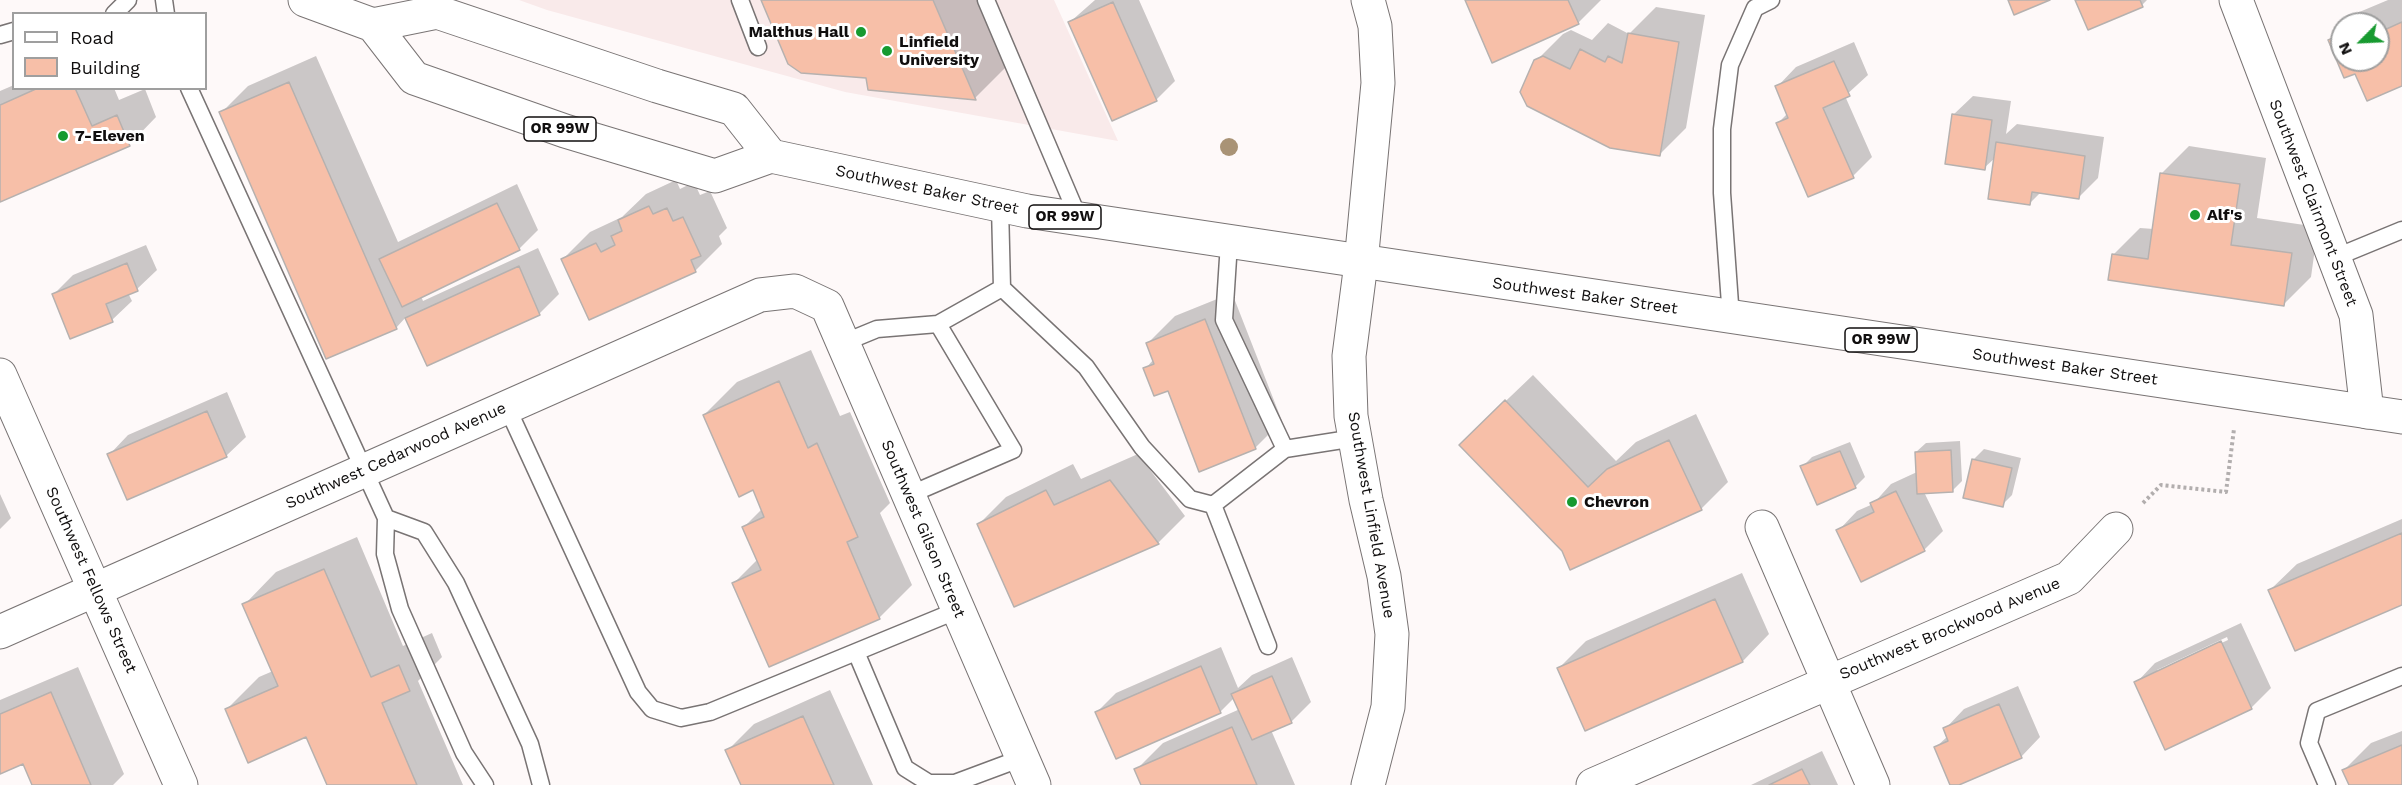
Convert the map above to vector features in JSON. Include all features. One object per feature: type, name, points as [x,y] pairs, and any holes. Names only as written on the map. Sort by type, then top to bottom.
[{"type":"main road","points":[[305,0],[373,25],[437,12],[645,82],[734,109],[771,156]]},
{"type":"main road","name":"Southwest Linfield Avenue","points":[[1368,0],[1375,26],[1378,83],[1361,263],[1349,357],[1355,438],[1366,500],[1384,576],[1392,634],[1388,707],[1376,783]]},
{"type":"main road","name":"Southwest Clairmont Street","points":[[2235,0],[2356,315],[2367,412]]},
{"type":"main road","name":"OR 99W","points":[[373,25],[414,78],[565,131],[715,176],[771,156]]},
{"type":"main road","name":"Southwest Baker Street","points":[[771,156],[1000,206],[1079,219],[2402,417]]},
{"type":"main road","name":"Southwest Cedarwood Avenue","points":[[0,632],[760,295],[795,291]]},
{"type":"main road","name":"Southwest Gilson Street","points":[[795,291],[827,306],[1028,772]]},
{"type":"main road","name":"Southwest Fellows Street","points":[[0,375],[181,785]]},
{"type":"main road","points":[[1762,527],[1873,785]]},
{"type":"main road","name":"Southwest Brockwood Avenue","points":[[1593,785],[2070,578],[2116,529]]},
{"type":"lane","points":[[116,12],[128,0]]},
{"type":"lane","points":[[740,0],[758,47]]},
{"type":"lane","points":[[986,0],[1079,219]]},
{"type":"lane","points":[[1731,318],[1722,194],[1722,129],[1730,65],[1755,8],[1772,0]]},
{"type":"lane","points":[[190,90],[386,518],[385,554],[400,609],[464,753],[485,785]]},
{"type":"lane","points":[[1000,206],[1002,288],[1086,367],[1142,447],[1190,499],[1213,505]]},
{"type":"lane","points":[[2334,258],[2402,230]]},
{"type":"lane","points":[[1229,243],[1224,320],[1285,449]]},
{"type":"lane","points":[[843,343],[876,329],[938,324],[1002,288]]},
{"type":"lane","points":[[909,495],[1013,450],[938,324]]},
{"type":"lane","points":[[507,407],[638,692],[652,709],[681,717],[710,712],[958,610]]},
{"type":"lane","points":[[1213,505],[1285,449],[1355,438]]},
{"type":"lane","points":[[1213,505],[1268,646]]},
{"type":"lane","points":[[386,518],[424,532],[456,584],[530,744],[540,785]]},
{"type":"lane","points":[[856,652],[905,768],[929,783],[955,783],[1028,772]]},
{"type":"lane","points":[[2327,785],[2309,743],[2317,711],[2402,676]]},
{"type":"path","points":[[2116,529],[2161,485],[2226,492],[2239,393]]},
{"type":"shaded area","name":"Linfield University","points":[[519,0],[1054,0],[1118,141],[845,92],[547,10]]},
{"type":"building","name":"Malthus Hall","points":[[761,0],[933,0],[976,100],[868,90],[866,78],[801,73],[788,64]]},
{"type":"building","points":[[1465,0],[1568,0],[1579,24],[1492,63]]},
{"type":"building","points":[[2008,0],[2050,0],[2014,15]]},
{"type":"building","points":[[2075,0],[2140,0],[2143,7],[2088,30]]},
{"type":"building","points":[[1113,2],[1157,101],[1112,121],[1068,22]]},
{"type":"building","points":[[2402,22],[2402,86],[2367,101],[2355,74],[2344,78],[2341,72],[2390,72],[2390,27]]},
{"type":"building","points":[[1628,33],[1679,42],[1660,156],[1610,148],[1527,106],[1520,92],[1534,60],[1543,56],[1570,69],[1580,49],[1605,62],[1608,56],[1622,63]]},
{"type":"building","points":[[1834,61],[1850,96],[1823,108],[1854,178],[1808,197],[1776,123],[1788,118],[1775,86]]},
{"type":"building","points":[[289,82],[397,329],[326,359],[219,112]]},
{"type":"building","name":"7-Eleven","points":[[34,90],[76,90],[92,126],[117,115],[130,146],[0,202],[0,105]]},
{"type":"building","points":[[1952,114],[1992,120],[1985,170],[1945,164]]},
{"type":"building","points":[[1996,142],[2085,156],[2079,199],[2032,192],[2030,205],[1988,199]]},
{"type":"building","name":"Alf's","points":[[2160,173],[2240,184],[2231,245],[2292,253],[2284,306],[2108,280],[2112,254],[2148,259]]},
{"type":"building","points":[[497,203],[520,250],[402,307],[379,259]]},
{"type":"building","points":[[649,206],[653,214],[667,208],[673,221],[683,217],[701,256],[691,260],[696,272],[589,320],[561,259],[596,243],[601,252],[615,245],[611,236],[622,231],[618,220]]},
{"type":"building","points":[[127,263],[138,291],[106,304],[113,322],[70,339],[52,294]]},
{"type":"building","points":[[519,266],[540,315],[427,366],[405,318]]},
{"type":"building","points":[[1205,319],[1256,449],[1199,472],[1168,391],[1154,396],[1143,368],[1154,364],[1146,343]]},
{"type":"building","points":[[779,381],[808,448],[817,443],[858,537],[847,542],[880,619],[769,667],[732,583],[761,570],[742,527],[764,517],[753,490],[739,497],[703,415]]},
{"type":"building","points":[[1505,400],[1588,487],[1607,469],[1669,440],[1702,510],[1570,570],[1562,551],[1459,445]]},
{"type":"building","points":[[207,411],[227,457],[127,500],[107,454]]},
{"type":"building","points":[[1951,450],[1953,492],[1917,494],[1915,452]]},
{"type":"building","points":[[1840,451],[1856,488],[1817,505],[1800,466]]},
{"type":"building","points":[[1972,459],[2012,468],[2003,507],[1963,498]]},
{"type":"building","points":[[1110,480],[1159,544],[1014,607],[977,524],[1046,490],[1054,505]]},
{"type":"building","points":[[1896,491],[1925,551],[1861,582],[1836,530],[1874,512],[1870,503]]},
{"type":"building","points":[[2402,533],[2402,605],[2295,651],[2268,590]]},
{"type":"building","points":[[324,569],[371,677],[399,665],[410,691],[382,703],[417,785],[327,785],[306,737],[248,763],[225,709],[278,686],[242,604]]},
{"type":"building","points":[[1715,599],[1743,662],[1585,731],[1557,668]]},
{"type":"building","points":[[2221,641],[2252,709],[2165,750],[2134,682]]},
{"type":"building","points":[[1201,666],[1221,713],[1116,759],[1095,712]]},
{"type":"building","points":[[1272,676],[1292,723],[1252,740],[1231,694]]},
{"type":"building","points":[[51,692],[91,785],[32,785],[23,764],[0,774],[0,714]]},
{"type":"building","points":[[1999,704],[2022,758],[1959,785],[1950,785],[1934,747],[1948,741],[1943,728]]},
{"type":"building","points":[[803,716],[834,785],[741,785],[725,750]]},
{"type":"building","points":[[1232,727],[1257,785],[1141,785],[1134,769]]},
{"type":"building","points":[[2402,745],[2402,785],[2349,785],[2342,770]]},
{"type":"building","points":[[1802,769],[1810,785],[1769,785]]},
{"type":"place","name":"Malthus Hall","points":[[861,32]]},
{"type":"place","name":"Linfield University","points":[[887,51]]},
{"type":"place","name":"7-Eleven","points":[[63,136]]},
{"type":"place","name":"Alf's","points":[[2195,215]]},
{"type":"place","name":"Chevron","points":[[1572,502]]}]
